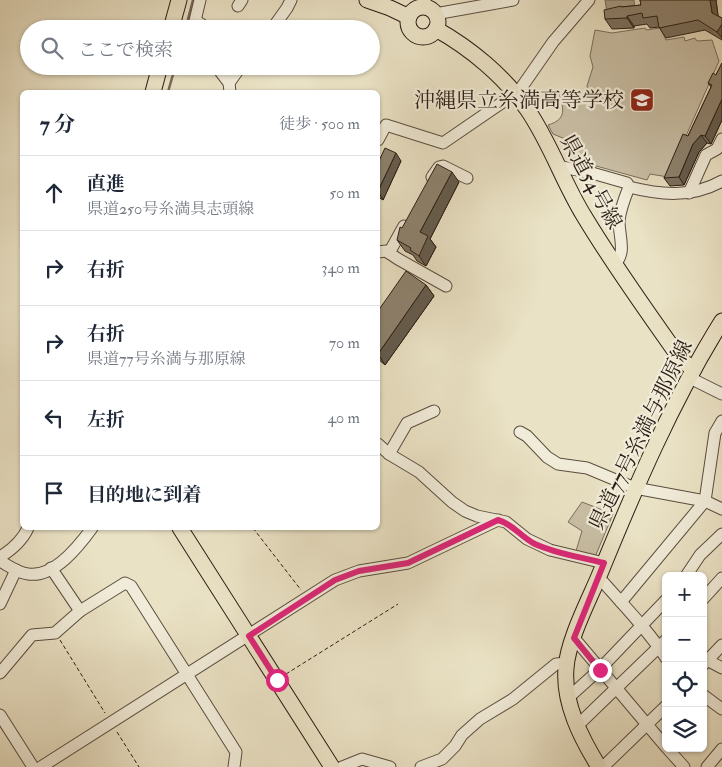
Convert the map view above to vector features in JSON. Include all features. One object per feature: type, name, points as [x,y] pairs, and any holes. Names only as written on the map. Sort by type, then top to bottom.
[{"type":"main road","points":[[173,20],[178,0]]},
{"type":"main road","points":[[367,0],[409,17]]},
{"type":"main road","points":[[414,10],[430,13],[429,36],[419,37],[410,31],[408,27],[409,17],[414,10]]},
{"type":"main road","name":"県道54号線","points":[[430,13],[453,38],[499,77],[528,110],[582,215],[614,265],[692,373]]},
{"type":"main road","points":[[154,90],[158,75]]},
{"type":"main road","name":"県道77号糸満与那原線","points":[[599,767],[577,726],[568,698],[567,663],[574,638],[635,488],[692,373],[722,320]]},
{"type":"main road","points":[[181,530],[332,767]]},
{"type":"street","points":[[195,20],[200,0]]},
{"type":"street","points":[[278,20],[291,0]]},
{"type":"street","points":[[430,13],[513,0]]},
{"type":"street","points":[[380,136],[386,125],[443,143],[515,94],[524,85],[553,42],[589,0]]},
{"type":"street","points":[[222,75],[230,88]]},
{"type":"street","points":[[230,88],[236,75]]},
{"type":"street","points":[[689,193],[706,155],[717,149],[722,139]]},
{"type":"street","points":[[557,166],[627,183],[629,187],[664,193],[689,193],[702,190],[722,181]]},
{"type":"street","points":[[427,186],[439,167],[446,167],[467,178]]},
{"type":"street","points":[[614,265],[620,259],[622,253],[619,219],[629,187]]},
{"type":"street","points":[[390,253],[408,220]]},
{"type":"street","points":[[380,252],[390,253],[446,286]]},
{"type":"street","points":[[692,373],[722,394]]},
{"type":"street","points":[[389,454],[406,423],[434,411]]},
{"type":"street","points":[[621,602],[705,501],[715,433],[722,421]]},
{"type":"street","points":[[520,432],[527,436],[547,457],[558,464],[587,468],[635,488],[705,501],[722,509]]},
{"type":"street","points":[[380,446],[389,454],[419,472],[452,502],[465,511],[477,516],[506,522],[527,540],[550,550],[604,563]]},
{"type":"street","points":[[41,767],[335,580],[359,571],[408,563],[498,520]]},
{"type":"street","points":[[0,557],[12,550],[27,530]]},
{"type":"street","points":[[0,561],[16,570],[29,574],[43,574],[62,561],[90,530]]},
{"type":"street","points":[[689,572],[700,555],[722,534]]},
{"type":"street","points":[[52,568],[80,611]]},
{"type":"street","points":[[0,604],[16,570]]},
{"type":"street","points":[[707,595],[722,578]]},
{"type":"street","points":[[577,726],[662,643],[642,627],[604,584],[597,580]]},
{"type":"street","points":[[0,673],[32,635],[55,633],[80,611],[125,583],[130,586],[236,752],[234,767]]},
{"type":"street","points":[[568,698],[600,670],[662,604]]},
{"type":"street","points":[[574,638],[662,743]]},
{"type":"street","points":[[707,660],[722,645]]},
{"type":"street","points":[[421,767],[442,759],[455,746],[462,735],[480,719],[513,699],[556,664],[567,663]]},
{"type":"street","points":[[707,663],[722,668]]},
{"type":"street","points":[[707,698],[722,709]]},
{"type":"street","points":[[603,767],[665,707]]},
{"type":"street","points":[[0,715],[33,767]]},
{"type":"street","points":[[0,728],[25,767]]},
{"type":"street","points":[[707,767],[722,749]]},
{"type":"street","points":[[670,752],[684,767]]},
{"type":"street","points":[[342,767],[362,759],[390,767]]},
{"type":"path","points":[[255,530],[307,599]]},
{"type":"path","points":[[277,680],[398,604]]},
{"type":"path","points":[[55,633],[139,767]]},
{"type":"shaded area","points":[[605,0],[634,0],[635,8],[607,13]]},
{"type":"shaded area","name":"沖縄県立糸満高等学校","points":[[645,28],[646,30],[660,28],[666,40],[684,37],[685,41],[695,38],[697,41],[712,40],[719,61],[668,177],[650,174],[647,180],[567,158],[570,141],[553,134],[548,125],[559,120],[561,116],[563,108],[559,92],[588,104],[587,86],[593,67],[590,56],[595,30],[612,33]]},
{"type":"shaded area","points":[[582,502],[613,514],[595,557],[576,551],[582,531],[568,522]]},
{"type":"building","points":[[640,0],[710,0],[712,13],[722,18],[722,24],[717,32],[698,20],[659,28],[657,16],[643,18],[642,13],[627,16],[627,18],[605,19],[604,10],[621,6],[641,5]]},
{"type":"building","points":[[722,63],[722,99],[705,136],[701,135],[693,144],[679,177],[664,178],[683,134],[688,136],[712,85],[708,83],[713,73],[716,75]]},
{"type":"building","points":[[385,148],[396,153],[380,187],[380,159]]},
{"type":"building","points":[[437,164],[452,172],[420,232],[428,236],[419,256],[410,250],[411,248],[397,240],[400,227],[402,228]]},
{"type":"building","points":[[406,271],[426,285],[380,351],[380,308]]},
{"type":"waterway","points":[[188,19],[193,0]]},
{"type":"waterway","points":[[169,90],[173,75]]},
{"type":"place","name":"沖縄県立糸満高等学校","points":[[642,100]]},
{"type":"route","points":[[277,680],[249,636],[335,580],[359,571],[408,563],[498,520],[506,522],[527,540],[550,550],[604,563],[574,638],[600,670]]}]
